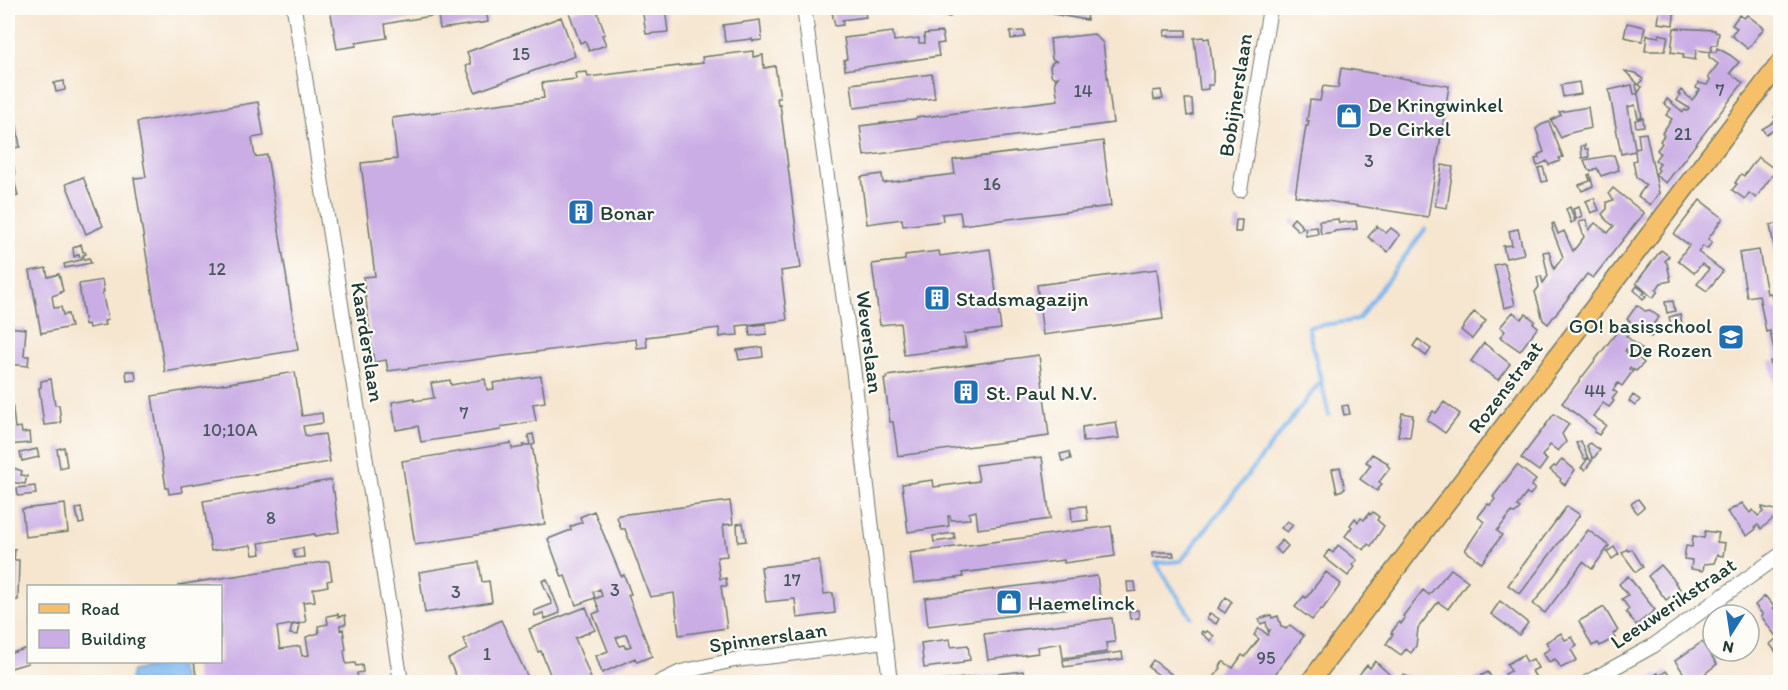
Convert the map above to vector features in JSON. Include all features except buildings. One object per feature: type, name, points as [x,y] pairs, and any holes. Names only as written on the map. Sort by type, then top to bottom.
[{"type":"main road","name":"Rozenstraat","points":[[1310,682],[1780,63]]},
{"type":"street","name":"Kaarderslaan","points":[[294,8],[401,682]]},
{"type":"street","name":"Weverslaan","points":[[804,8],[853,367],[890,682]]},
{"type":"street","name":"Bobijnerslaan","points":[[1240,190],[1270,8]]},
{"type":"street","name":"Leeuwerikstraat","points":[[1588,682],[1653,646],[1780,555]]},
{"type":"street","name":"Spinnerslaan","points":[[660,682],[681,672],[734,660],[884,641]]},
{"type":"water","points":[[160,663],[177,663],[184,682],[132,682],[130,679],[132,671]]},
{"type":"waterway","points":[[1329,415],[1308,327],[1358,320],[1425,229]]},
{"type":"waterway","points":[[1191,617],[1156,563],[1181,561],[1321,381]]},
{"type":"place","name":"De Kringwinkel De Cirkel","points":[[1349,116]]},
{"type":"place","name":"Bonar","points":[[581,212]]},
{"type":"place","name":"Stadsmagazijn","points":[[937,298]]},
{"type":"place","name":"GO! basisschool De Rozen","points":[[1731,337]]},
{"type":"place","name":"St. Paul N.V.","points":[[966,392]]},
{"type":"place","name":"Haemelinck","points":[[1009,602]]}]
